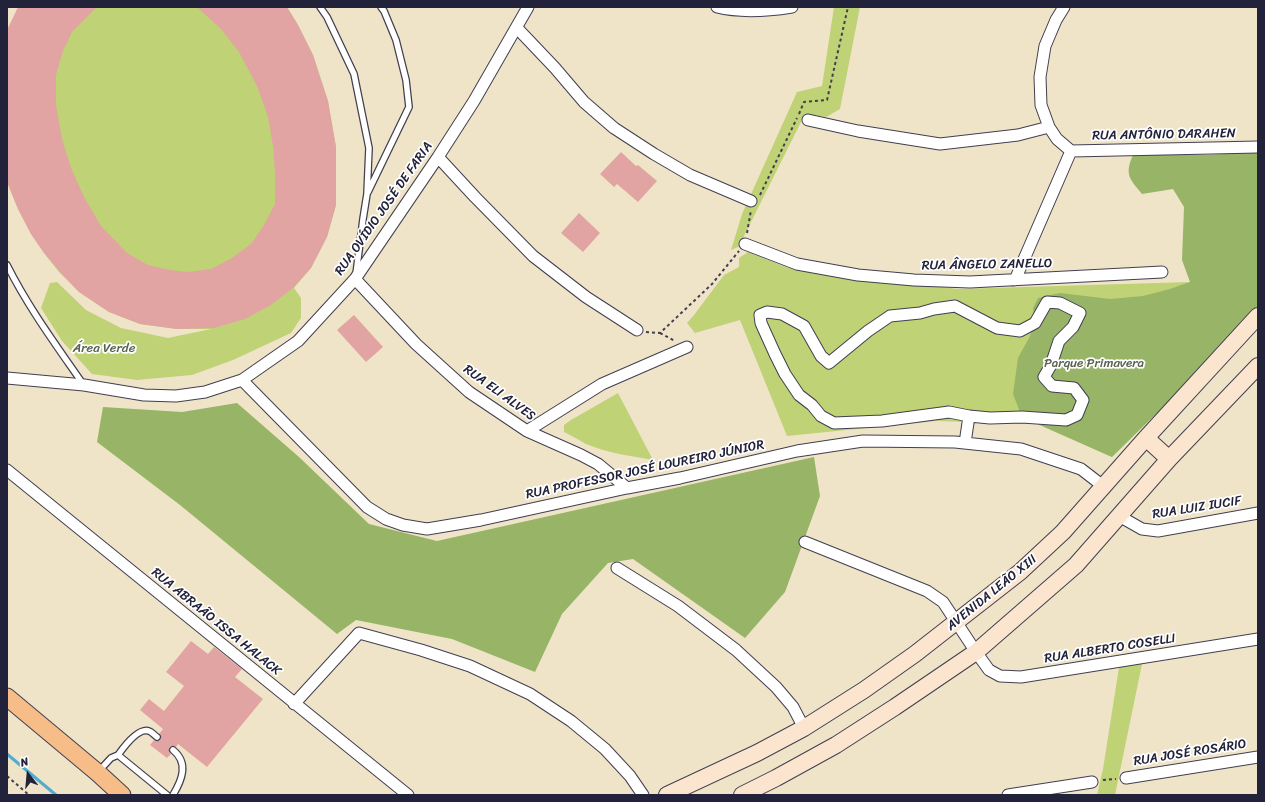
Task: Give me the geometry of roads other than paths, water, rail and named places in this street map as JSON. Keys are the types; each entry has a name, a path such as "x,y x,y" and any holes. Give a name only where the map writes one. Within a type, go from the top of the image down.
{"main road":[{"name":"AVENIDA LEÃO XIII","path":"667,795 757,753 804,728 864,690 915,654 1020,572 1063,532 1146,438 1258,316"},
{"path":"742,795 836,745 976,652 1076,565 1169,459 1255,374"},
{"path":"1146,438 1169,459"},
{"path":"7,697 122,795"}],"street":[{"name":"RUA OVÍDIO JOSÉ DE FARIA","path":"7,378 84,385 144,395 176,396 205,392 242,380 298,340 355,279 474,101 528,7"},
{"path":"717,7 727,9 770,11 792,7"},
{"path":"1015,280 1071,151 1057,139 1049,127 1041,104 1040,77 1045,46 1056,20 1064,7"},
{"path":"517,28 555,68 584,102 614,128 690,175 751,201"},
{"path":"808,120 858,131 940,144 1018,134 1049,127"},
{"name":"RUA ANTÔNIO DARAHEN","path":"1071,151 1258,147"},
{"path":"438,157 533,256 586,297 637,330"},
{"name":"RUA ÂNGELO ZANELLO","path":"745,244 797,264 858,275 914,280 962,282 1162,272"},
{"name":"RUA ELI ALVES","path":"355,279 416,344 463,387 527,431 598,464 627,488"},
{"path":"1047,302 1060,303 1080,313 1073,327 1059,341 1051,365 1044,376 1052,386 1074,388 1083,400 1077,415 1066,420 969,416 949,412 882,421 834,423 821,416 812,406 799,396 785,374 775,354 761,323 760,315 767,312 782,314 804,326 821,356 829,363 868,331 890,316 920,313 934,309 956,306 997,328 1020,331 1035,323 1047,302"},
{"path":"527,431 602,384 687,347"},
{"name":"RUA PROFESSOR JOSÉ LOUREIRO JÚNIOR","path":"242,380 367,507 386,519 403,525 427,529 481,520 680,478 797,451 863,441 955,442 1021,450 1081,468 1103,486"},
{"path":"966,443 969,416"},
{"name":"RUA ABRAÃO ISSA HALACK","path":"7,470 408,795"},
{"name":"RUA LUIZ IUCIF","path":"1119,516 1142,529 1158,531 1258,513"},
{"name":"RUA ALBERTO COSELLI","path":"805,542 927,591 943,602 989,670 1000,676 1021,678 1258,639"},
{"path":"617,568 678,606 736,650 776,686 793,707 804,728"},
{"path":"294,704 359,633 422,650 470,666 530,694 571,721 605,749 630,776 643,795"},
{"name":"RUA JOSÉ ROSÁRIO","path":"1126,778 1258,757"},
{"path":"1008,795 1092,782"}],"lane":[{"path":"320,7 328,17 354,74 369,148 368,194 355,279"},
{"path":"368,194 409,107 406,80 396,40 381,7"},
{"path":"7,265 15,282 45,330 84,385"},
{"path":"7,276 15,282"},
{"path":"98,773 111,758 118,755 127,743 138,733 144,730 149,731 157,737"},
{"path":"173,750 180,756 182,762 182,776 173,795"},
{"path":"118,755 167,795"}],"waterway":[{"path":"7,754 56,795"}],"park label":[{"name":"Área Verde","path":"104,349"},
{"name":"Parque Primavera","path":"1094,364"}]}
